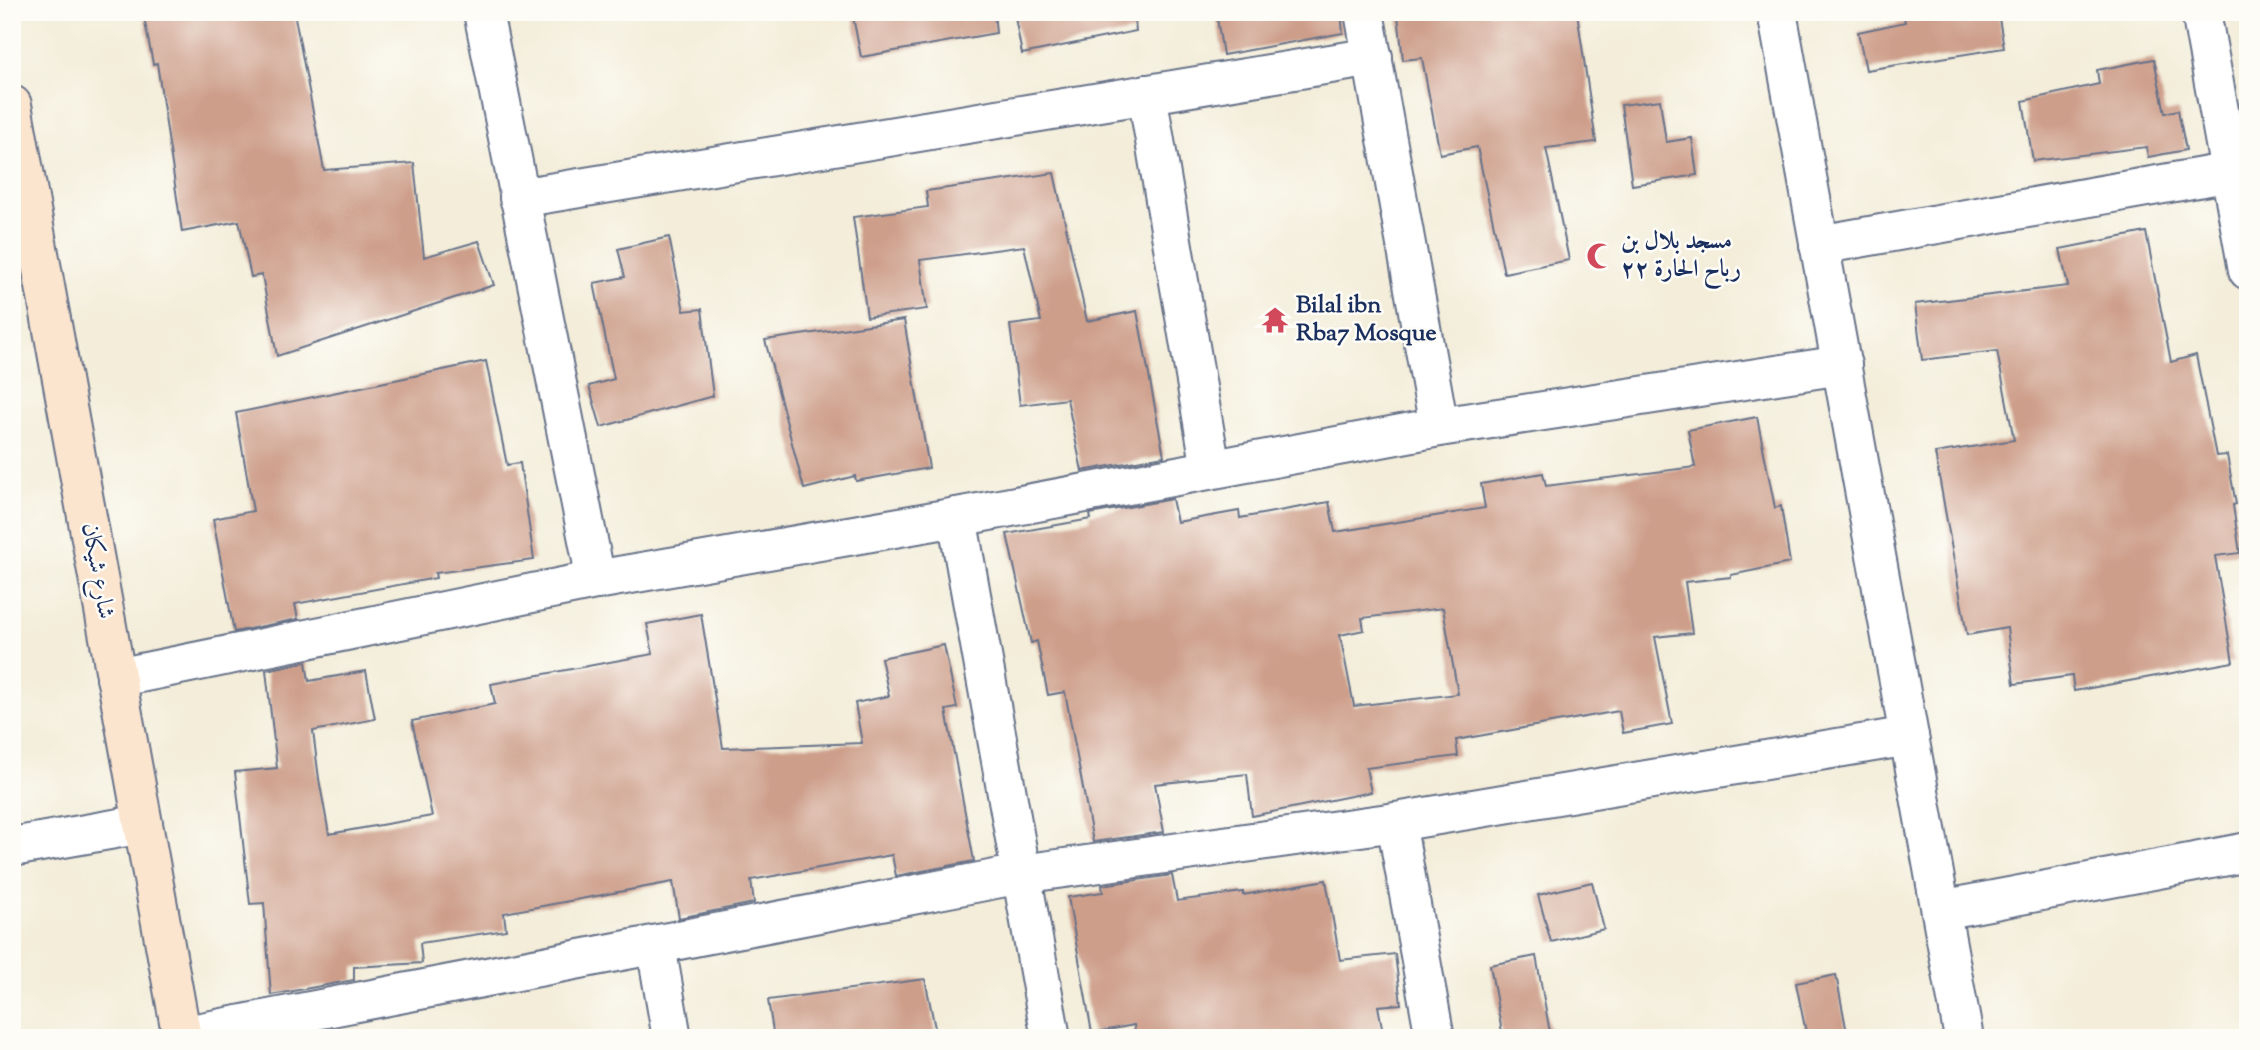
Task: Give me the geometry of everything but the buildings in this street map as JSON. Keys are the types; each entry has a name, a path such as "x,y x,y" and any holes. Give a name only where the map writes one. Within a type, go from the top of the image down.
{"street":[{"path":"483,12 596,580"},
{"path":"1364,12 1439,427"},
{"path":"1777,12 1964,1038"},
{"path":"2201,12 2239,171 2248,270"},
{"path":"519,198 1373,57"},
{"path":"1147,94 1211,469"},
{"name":"شارع شيكان","path":"12,105 21,201 116,678 181,1037"},
{"path":"1819,245 2239,171"},
{"path":"116,678 596,580 957,517 1439,427 1842,365"},
{"path":"957,517 1051,1038"},
{"path":"181,1037 1021,874 1396,822 1909,736"},
{"path":"1396,822 1435,1038"},
{"path":"12,848 143,824"},
{"path":"1941,910 2248,852"},
{"path":"656,946 672,1038"}],"place":[{"name":"مسجد بلال بن رباح الحارة ٢٢","path":"1600,256"},
{"name":"Bilal ibn Rba7 Mosque","path":"1275,320"}]}
